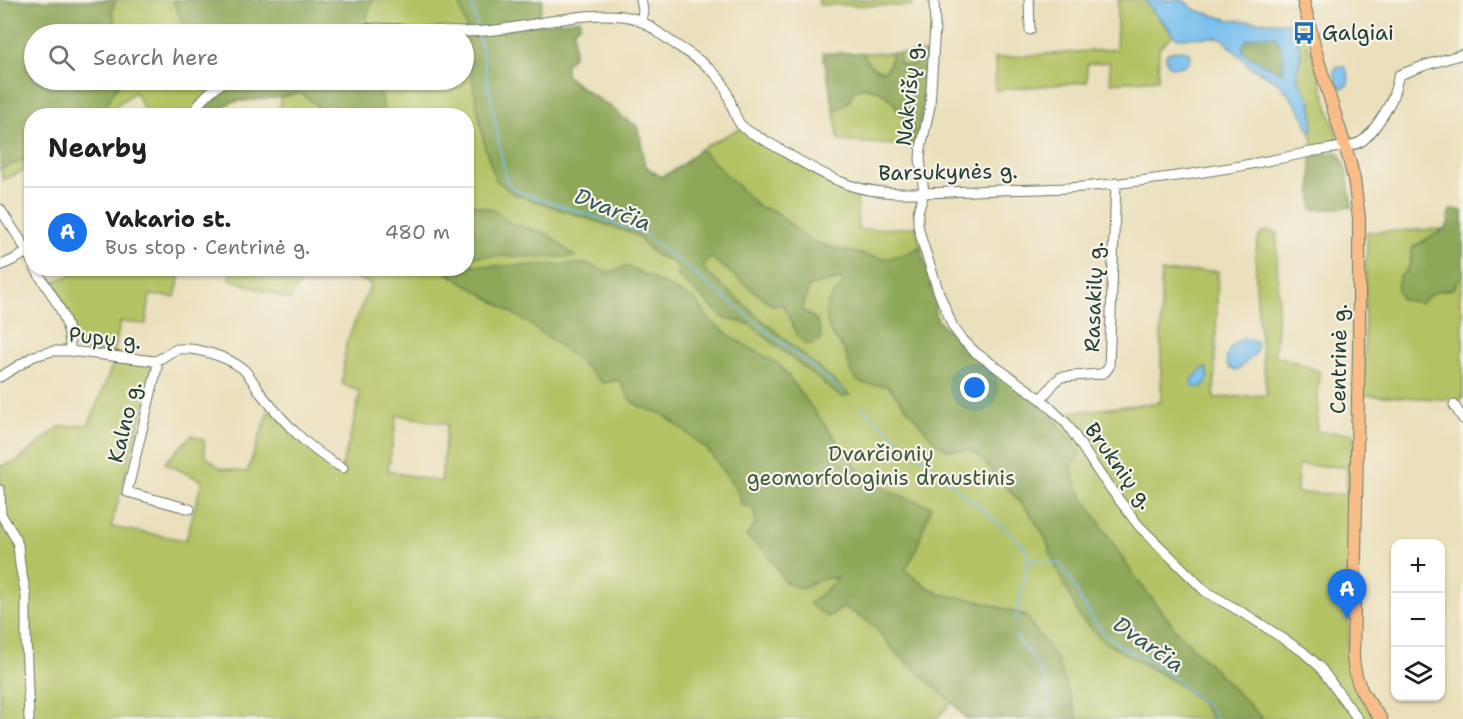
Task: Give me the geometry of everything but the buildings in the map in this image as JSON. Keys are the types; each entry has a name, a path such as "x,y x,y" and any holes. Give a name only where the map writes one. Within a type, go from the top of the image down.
{"main road":[{"name":"Centrinė g.","path":"1303,0 1357,196 1360,240 1353,660 1360,689 1381,719"}],"street":[{"path":"641,0 643,10 641,21"},
{"name":"Nakvišų g.","path":"924,193 920,159 930,106 935,26 934,0"},
{"path":"1029,0 1030,30"},
{"name":"Barsukynės g.","path":"474,32 585,16 622,16 641,21 714,73 728,92 740,124 751,132 853,188 883,192 924,193 1090,186 1180,176 1345,146"},
{"path":"1345,146 1359,143 1372,130 1390,103 1399,75 1463,54"},
{"path":"197,108 212,90"},
{"name":"Rasakilų g.","path":"1041,399 1061,377 1100,374 1106,372 1109,367 1116,183"},
{"name":"Bruknių g.","path":"924,193 918,212 918,225 939,293 953,327 963,340 975,352 1041,399 1067,424 1101,476 1140,526 1205,591 1302,651 1319,666 1358,719"},
{"path":"0,209 24,242"},
{"path":"0,266 24,252"},
{"path":"41,276 64,316 69,333 70,351"},
{"name":"Pupų g.","path":"0,377 34,356 53,351 147,361 157,361 176,350 203,351 232,362 246,372 261,394 296,433 326,459 343,468"},
{"name":"Kalno g.","path":"157,361 127,492 190,509"},
{"path":"1454,405 1463,419"},
{"path":"0,490 4,521 18,545 26,595 29,719"}],"green space":[{"path":"0,0 116,0 112,11 116,24 24,24 24,90 115,90 105,108 24,108 24,160 0,169"},
{"name":"Dvarčionių geomorfologinis draustinis","path":"116,0 543,0 538,21 565,75 637,126 646,166 662,177 678,168 700,149 738,129 843,187 857,192 858,230 916,227 935,303 935,314 939,322 1040,404 1050,415 1161,402 1161,272 1218,271 1214,398 1267,395 1256,286 1257,246 1262,233 1277,232 1278,305 1275,355 1319,371 1317,432 1354,433 1348,658 1376,719 967,719 952,702 936,719 0,719 0,466 17,461 59,427 89,424 112,366 114,353 151,365 154,369 111,527 186,540 202,481 165,463 192,435 204,440 205,455 220,468 247,472 269,410 341,470 360,392 342,384 346,343 371,284 352,276 474,276 474,108 279,108 280,97 232,102 223,108 143,108 135,92 112,108 105,108 115,90 474,90 474,24 116,24 112,11","holes":["397,415 447,424 441,482 388,471","1298,465 1347,467 1346,494 1297,493"]},
{"path":"173,0 372,0 367,16 367,24 183,24"},
{"path":"458,0 543,0 538,21 474,29 474,24 465,24"},
{"path":"818,0 911,0 912,6 819,5"},
{"path":"1118,0 1145,0 1173,35 1159,48 1158,79 1111,83 1109,62 1087,64 1087,82 995,90 995,58 1116,49"},
{"path":"580,19 580,25 574,29 574,55 566,64 566,75 578,86 637,126 644,163 655,173 662,177 678,168 700,149 759,207 775,211 805,237 817,243 885,259 909,253 921,246 935,303 935,314 939,322 1033,398 1066,433 1080,452 1071,465 1078,489 1132,573 1176,630 1263,719 1213,719 1200,702 1179,684 1104,642 1080,617 1058,572 1044,535 1029,512 978,455 968,450 948,450 935,442 889,387 864,384 855,378 844,349 830,331 826,314 827,304 843,284 842,279 809,286 802,310 817,322 821,340 807,345 799,338 783,305 772,305 712,258 708,259 703,267 706,272 850,395 841,397 749,324 724,318 677,275 679,267 670,260 655,255 635,234 514,194 496,180 485,148 474,89 474,34"},
{"path":"1302,21 1307,45 1312,52 1338,141 1314,148 1310,130 1312,130 1310,100 1298,79 1297,72 1301,54 1291,23"},
{"path":"1275,36 1278,40 1284,58 1282,73 1249,57 1242,50 1248,39"},
{"path":"823,53 863,53 871,66 885,71 890,65 891,53 901,53 898,63 907,65 917,63 927,56 925,96 917,147 909,146 912,129 908,120 880,91 862,87 854,91 848,102 834,112"},
{"path":"863,53 891,53 890,65 885,71 873,68"},
{"path":"901,53 927,53 927,56 917,63 907,65 898,63"},
{"path":"862,87 880,91 908,120 912,129 909,146 839,141 834,112 848,102 854,91"},
{"path":"215,90 380,90 384,108 318,108 317,105 300,93 232,102 223,108 202,108"},
{"path":"1338,152 1346,170 1352,207 1312,210 1311,156"},
{"path":"24,160 24,171 3,180 0,169"},
{"path":"474,205 497,211 510,223 548,234 575,257 474,256"},
{"path":"1451,210 1463,212 1463,275 1453,289 1435,292 1421,303 1401,299 1398,284 1409,268 1413,247 1445,229"},
{"path":"1445,229 1413,247 1409,266 1400,277 1429,294 1453,289 1463,275 1459,298 1463,312 1463,398 1459,400 1363,395 1367,232"},
{"path":"588,264 609,273 625,266 695,300 710,320 736,340 779,364 858,469 893,493 931,506 915,553 905,570 939,594 975,600 1025,615 1058,662 1078,719 967,719 952,702 897,654 872,624 844,607 828,617 809,604 838,577 817,580 802,589 785,582 765,550 746,537 756,523 753,508 741,505 735,487 708,450 663,414 631,401 619,380 603,383 547,336 452,276 474,276 474,265"},
{"path":"68,276 180,276 175,297 150,295 146,324 120,322 114,353 83,350 78,346 69,319 48,284"},
{"path":"230,276 303,276 290,300 229,279"}],"water":[{"path":"1145,0 1183,0 1195,10 1230,20 1291,23 1301,54 1297,72 1298,79 1310,100 1313,128 1308,129 1302,113 1275,80 1250,67 1223,39 1217,37 1178,38","holes":["1275,36 1283,54 1282,73 1249,57 1242,50 1248,39"]},
{"path":"1182,50 1190,54 1189,62 1179,67 1169,66 1166,54"},
{"path":"1338,66 1345,67 1349,77 1348,84 1343,88 1339,86 1334,74"},
{"path":"1243,338 1254,340 1257,344 1256,353 1238,370 1234,370 1228,366 1227,355 1232,347"},
{"path":"1206,368 1208,376 1206,383 1200,387 1192,386 1191,382 1194,378"}],"waterway":[{"name":"Dvarčia","path":"471,0 477,27"},
{"name":"Dvarčia","path":"479,37 506,179 510,186 520,192 643,233 844,392"},
{"name":"Dvarčia","path":"861,407 1017,539 1026,549 1028,559 1059,564 1070,577 1081,601 1102,632 1123,648 1162,668 1208,707 1215,719"},
{"path":"1015,623 1028,560"},
{"path":"1016,634 1032,657 1045,683 1052,719"}],"place":[{"name":"Galgiai","path":"1304,33"},
{"name":"Vakario st.","path":"1347,619"}]}
